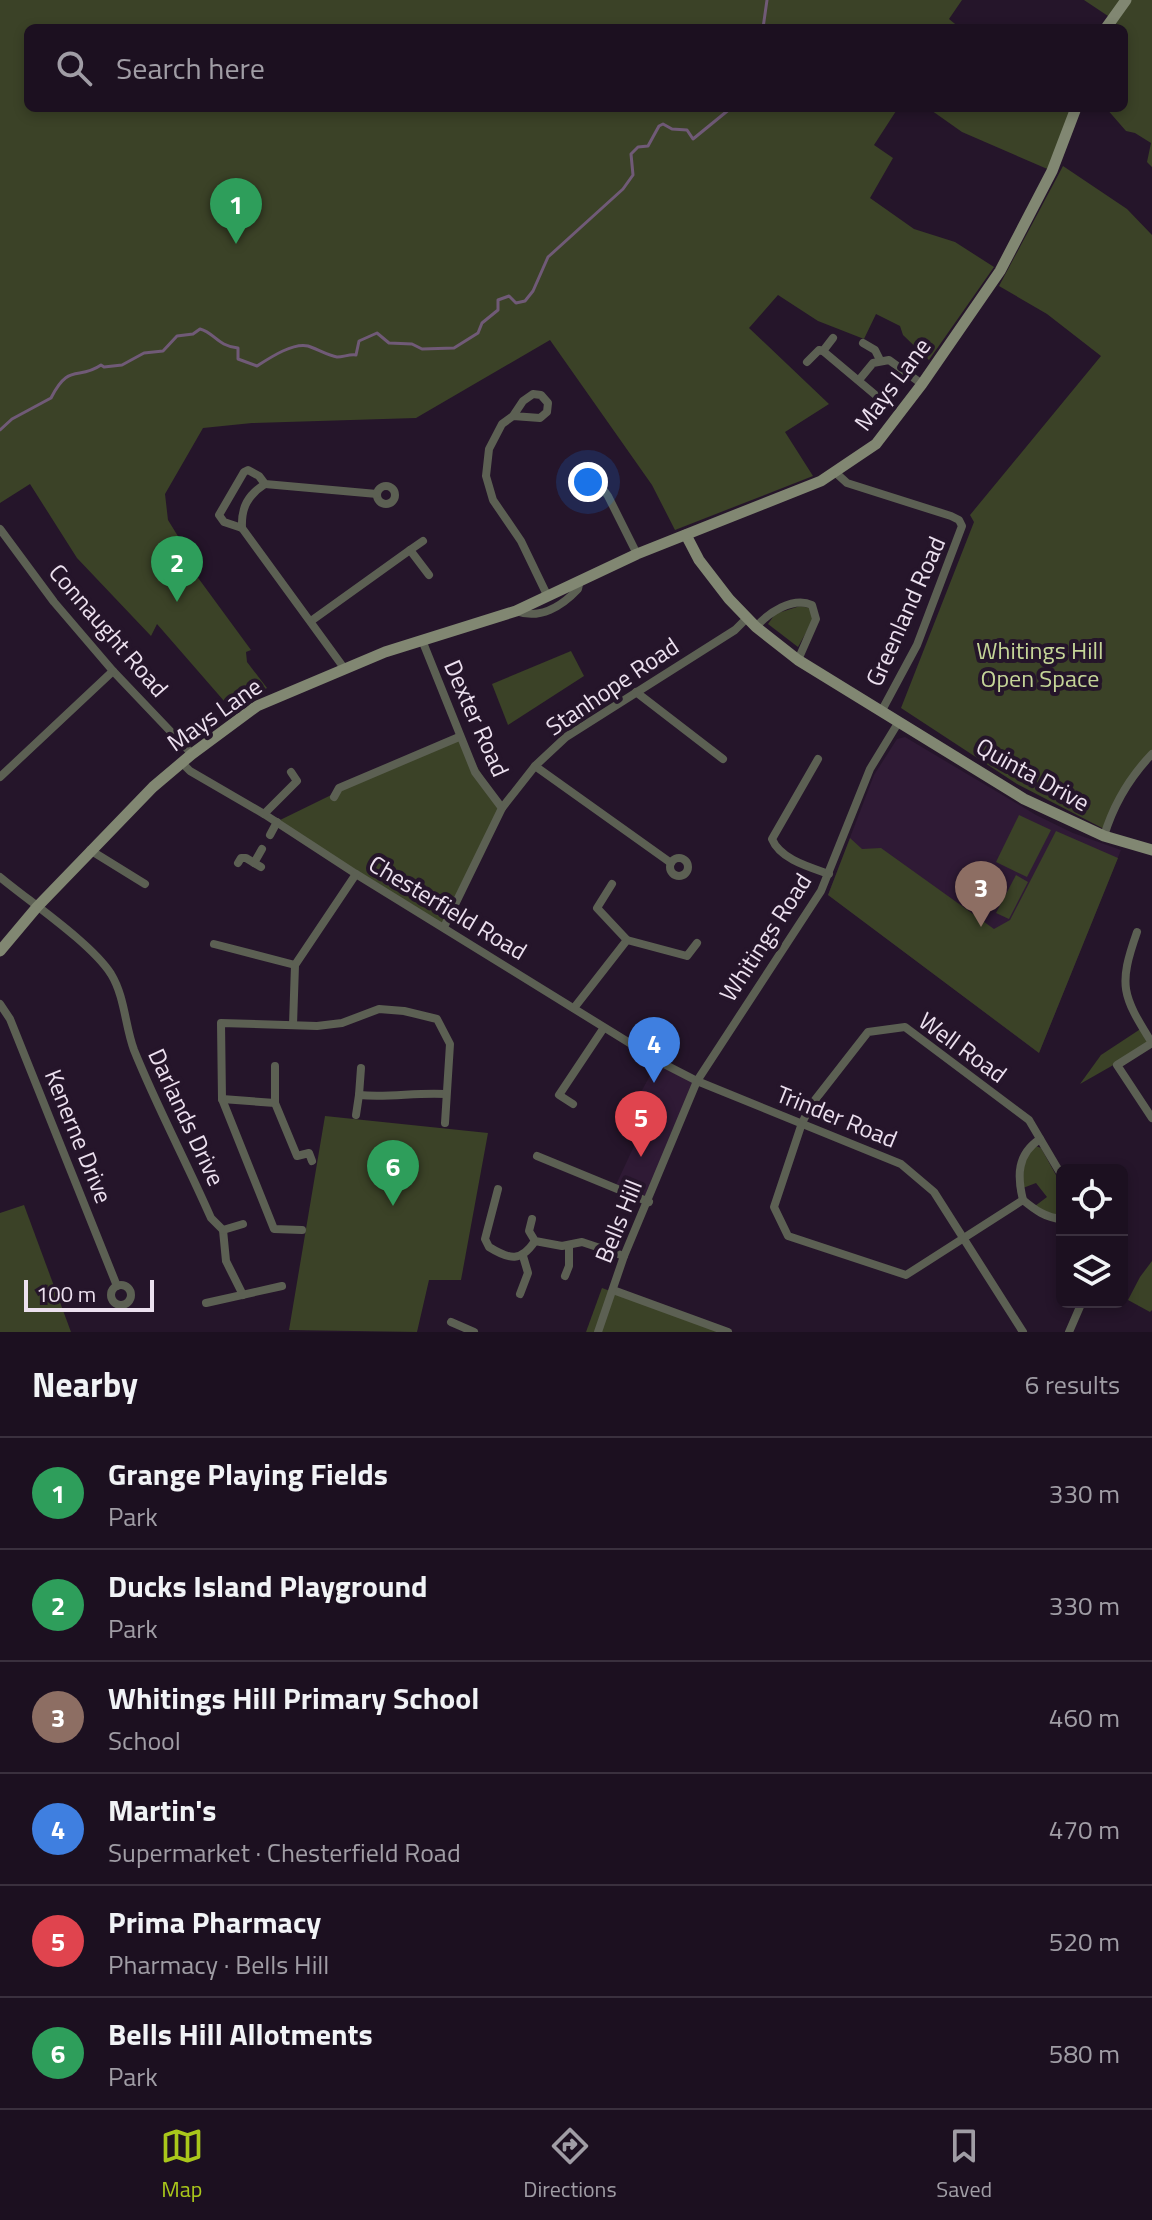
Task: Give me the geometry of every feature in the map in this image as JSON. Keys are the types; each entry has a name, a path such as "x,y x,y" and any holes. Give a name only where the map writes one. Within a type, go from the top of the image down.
{"street":[{"path":"1109,24 1126,0"},
{"name":"Mays Lane","path":"0,951 90,850 181,762 257,706 344,668 516,611 637,554 836,473 882,439 992,282 1020,235 1052,171 1074,112"},
{"path":"823,351 833,338"},
{"path":"863,343 875,350 880,360"},
{"path":"807,362 819,350 823,351 879,398"},
{"path":"859,380 873,363 880,360 898,364 922,384"},
{"path":"513,416 502,424 494,436 487,462 487,482 493,500 521,541 548,597"},
{"path":"265,484 259,476 248,470 244,472 219,515 224,522 242,528 344,668"},
{"name":"Greenland Road","path":"836,473 847,483 951,516 959,520 962,526 917,645 881,712"},
{"path":"242,528 247,499 265,484 377,494"},
{"path":"600,485 637,554"},
{"name":"Connaught Road","path":"0,529 54,602 113,671 192,754"},
{"name":"Quinta Drive","path":"686,535 699,560 751,622 798,660 1024,799 1104,836 1152,850"},
{"path":"311,621 423,541"},
{"path":"410,550 429,575"},
{"name":"Mays Lane","path":"516,611 527,615 556,607 578,589 580,579"},
{"name":"Stanhope Road","path":"444,927 502,808 535,766 566,737 735,630 797,602 812,605 816,619 798,660"},
{"name":"Dexter Road","path":"422,640 475,772 502,808"},
{"path":"0,777 113,671"},
{"path":"636,692 723,759"},
{"name":"Whitings Road","path":"697,1081 813,904 829,874 870,769 898,723"},
{"path":"334,797 339,788 459,737"},
{"path":"1104,836 1117,799 1137,769 1152,754"},
{"path":"818,759 772,839 776,847 803,865 829,874"},
{"name":"Chesterfield Road","path":"181,762 190,771 277,822 603,1029 697,1081"},
{"path":"535,766 671,863"},
{"path":"264,814 297,781 291,772"},
{"path":"270,835 277,822"},
{"path":"238,863 241,858 246,858 258,865 262,849"},
{"path":"90,850 145,884"},
{"path":"293,1025 295,965 356,874"},
{"name":"Darlands Drive","path":"0,877 87,947 111,973 131,1043 154,1101 211,1218 223,1230 226,1261 243,1295"},
{"path":"612,884 597,908 627,940 687,956 697,943"},
{"path":"1137,932 1125,966 1124,980 1131,1009 1152,1043 1117,1065 1152,1118"},
{"path":"574,1008 627,940"},
{"path":"214,944 295,965"},
{"name":"Kenerne Drive","path":"0,1004 10,1019 117,1286"},
{"path":"302,1230 274,1229 222,1099 221,1023 317,1026 342,1023 379,1009 437,1019 450,1044 445,1123"},
{"name":"Well Road","path":"963,1239 906,1275 788,1236 774,1207 802,1123 818,1095 864,1035 905,1027 1029,1120 1056,1166"},
{"path":"573,1104 559,1095 603,1029"},
{"path":"275,1066 275,1103 297,1156 309,1153 312,1161"},
{"path":"356,1115 361,1068"},
{"name":"Trinder Road","path":"697,1081 901,1164 934,1192 1023,1332"},
{"name":"Bells Hill","path":"598,1332 624,1256 697,1081"},
{"path":"359,1095 390,1098 413,1092 446,1094"},
{"path":"222,1099 275,1103"},
{"path":"1040,1139 1031,1145 1022,1158 1018,1172 1023,1200 1039,1212 1056,1219"},
{"path":"537,1156 649,1202"},
{"path":"498,1189 485,1239 487,1243 492,1250 510,1257 523,1256 535,1241"},
{"path":"963,1239 1023,1200"},
{"path":"532,1219 529,1231 535,1241 562,1246 582,1242 624,1256"},
{"path":"223,1230 243,1224"},
{"path":"565,1276 569,1266 569,1245"},
{"path":"520,1294 528,1273 523,1256"},
{"path":"206,1303 282,1286"},
{"path":"613,1290 728,1332"},
{"path":"1069,1332 1079,1308"},
{"path":"451,1322 474,1332"}],"shaded area":[{"path":"905,737 1036,815 1073,833 1121,850 1039,1053 828,895 874,775 897,739"},
{"path":"658,1061 696,1081 649,1202 614,1189 648,1116 641,1092"}],"green space":[{"path":"0,0 962,0 949,19 955,24 24,24 24,112 895,112 874,145 893,158 870,198 914,229 955,242 994,267 929,360 903,335 900,326 876,314 864,339 818,321 778,295 749,328 829,404 785,432 813,476 675,530 652,485 550,340 416,418 252,423 203,428 165,494 168,520 184,546 185,560 251,650 246,652 247,662 267,688 231,709 157,624 151,636 77,558 30,484 0,503"},
{"path":"1084,0 1152,0 1152,167 1147,162 1151,143 1126,131 1109,112 1128,112 1128,24 1108,24 1111,18"},
{"path":"934,112 1074,112 1052,171 962,132"},
{"name":"Whitings Hill Open Space","path":"1063,166 1127,209 1152,235 1152,754 1137,769 1106,830 1017,784 901,708 974,522 970,515 1101,356 1047,314 999,286"},
{"path":"800,606 810,608 813,620 798,647 768,624 775,614"},
{"path":"571,651 584,676 508,725 492,684"},
{"path":"459,737 502,808 444,927 276,822 413,755"},
{"path":"1019,815 1051,830 1027,877 996,862"},
{"path":"1056,831 1118,858 1039,1053 828,895 850,838 862,849 881,848 994,929 1010,920"},
{"path":"1016,875 1028,882 1009,919 996,913"},
{"path":"1142,1028 1152,1043 1080,1084 1101,1055"},
{"path":"325,1116 488,1133 461,1280 429,1280 417,1332 289,1330"},
{"path":"1036,1146 1041,1148 1056,1175 1056,1216 1035,1206 1047,1197 1036,1183 1023,1188 1023,1170"},
{"path":"24,1205 71,1332 0,1332 0,1213"},
{"path":"1152,1261 1150,1312 1128,1300"},
{"path":"602,1288 720,1332 586,1332"}],"waterway":[{"path":"764,24 767,0"},
{"path":"0,430 12,419 51,398 69,376 101,365 122,365 144,353 163,351 177,336 193,334 200,329 225,345 238,348 238,359 257,366 281,352 302,345 337,357 356,355 359,341 377,333 389,343 412,344 422,349 454,348 478,333 482,323 498,310 498,300 509,296 516,303 525,301 533,291 548,257 623,189 633,175 631,154 638,147 648,146 659,126 663,124 672,129 687,130 693,139 726,112"}],"place":[{"name":"Grange Playing Fields","path":"236,244"},
{"name":"Ducks Island Playground","path":"177,602"},
{"name":"Whitings Hill Primary School","path":"981,927"},
{"name":"Martin's","path":"654,1083"},
{"name":"Prima Pharmacy","path":"641,1157"},
{"name":"Bells Hill Allotments","path":"393,1206"}]}
